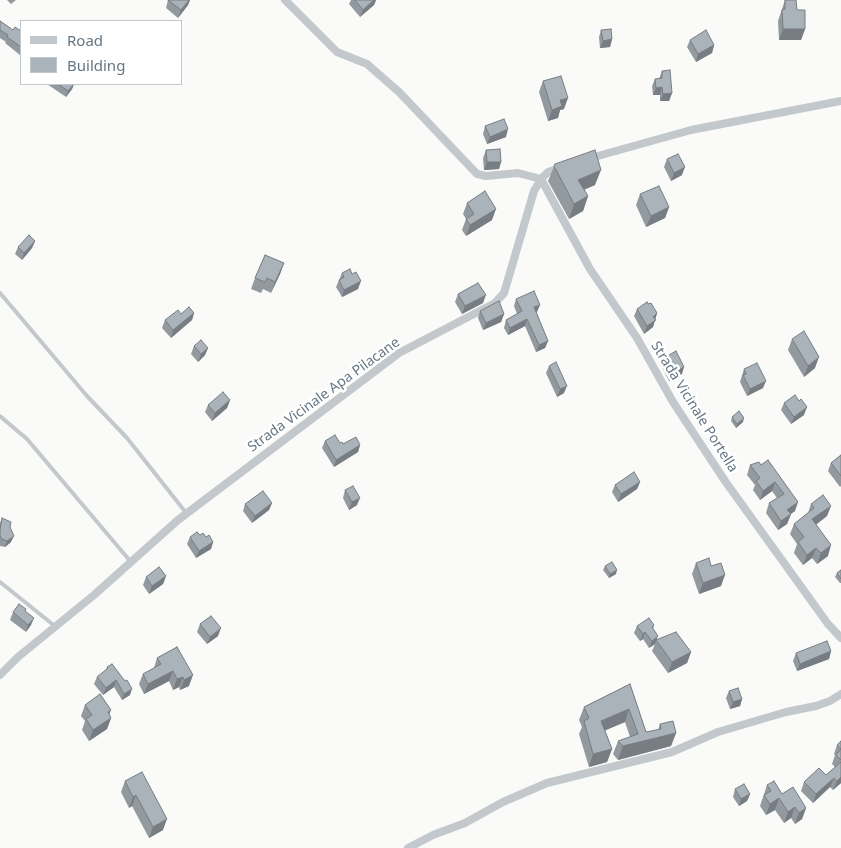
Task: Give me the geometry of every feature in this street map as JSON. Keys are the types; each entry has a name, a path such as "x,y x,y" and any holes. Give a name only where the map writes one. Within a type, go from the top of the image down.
{"street":[{"path":"285,0 337,52 367,64 399,92 478,174 486,176 518,173 541,179 548,172 567,165"},
{"path":"576,162 691,130 841,101"},
{"name":"Strada Vicinale Apa Pilacane","path":"0,675 18,657 56,627 187,514 399,353 495,303 504,292 534,191 541,179"},
{"name":"Strada Vicinale Portella","path":"541,179 590,269 636,338 673,402 725,481 828,624 841,638"},
{"path":"408,848 547,783 672,752 718,732 786,712 816,706 841,694"}],"lane":[{"path":"0,293 86,396 127,438 187,514"},
{"path":"0,416 27,439 131,562"},
{"path":"0,582 56,627"}],"building":[{"path":"168,0 189,0 181,10"},
{"path":"355,0 374,0 363,10"},
{"path":"785,0 796,0 797,10 805,10 805,29 783,29 782,10 785,9"},
{"path":"0,21 13,30 15,27 20,30 20,46 7,37 8,35 0,30"},
{"path":"611,29 612,39 603,41 601,30"},
{"path":"706,30 714,45 698,54 690,40"},
{"path":"670,70 672,93 663,94 662,87 656,88 655,79 662,78 662,71"},
{"path":"561,76 568,98 560,100 562,106 552,110 543,81"},
{"path":"59,85 73,85 68,91"},
{"path":"504,119 508,129 490,137 485,126"},
{"path":"500,149 501,162 487,162 486,150"},
{"path":"595,150 601,170 578,180 588,196 574,204 554,166"},
{"path":"678,154 685,167 674,173 667,159"},
{"path":"659,186 669,207 651,216 640,194"},
{"path":"485,191 496,209 470,225 466,219 474,214 467,203"},
{"path":"29,235 35,241 24,253 18,247"},
{"path":"265,255 284,263 275,282 267,278 265,282 255,278"},
{"path":"350,269 352,274 356,272 361,281 344,290 339,280 344,277 342,273"},
{"path":"478,283 486,295 465,306 458,294"},
{"path":"534,291 540,305 534,307 548,341 539,345 527,319 510,328 506,320 522,311 516,299"},
{"path":"499,301 504,314 486,323 480,311"},
{"path":"647,302 648,304 651,303 657,313 653,317 656,320 647,326 637,309"},
{"path":"189,307 194,313 173,330 165,320 178,310 181,314"},
{"path":"804,331 819,357 808,366 792,339"},
{"path":"201,340 208,348 201,354 194,346"},
{"path":"676,351 684,367 672,373 664,358"},
{"path":"556,362 567,386 560,389 549,366"},
{"path":"757,363 766,381 750,389 743,375 746,374 744,369"},
{"path":"223,392 230,400 215,413 208,405"},
{"path":"795,395 807,407 794,417 784,403"},
{"path":"739,411 744,418 737,424 732,417"},
{"path":"335,435 340,443 342,442 343,444 356,437 360,445 336,460 325,441"},
{"path":"841,455 841,476 831,463"},
{"path":"768,460 798,502 787,510 791,514 781,521 769,503 784,494 775,482 763,491 756,481 760,478 750,465 759,462 761,465"},
{"path":"634,472 640,482 621,494 615,485"},
{"path":"353,486 360,498 352,502 345,490"},
{"path":"263,491 272,503 255,516 245,504"},
{"path":"823,495 831,506 812,519 831,545 821,553 816,548 807,555 798,542 804,537 794,524 814,508 811,504"},
{"path":"2,518 11,522 10,527 14,536 7,541 0,536"},
{"path":"197,532 200,535 203,533 206,537 209,535 213,542 199,551 190,537"},
{"path":"709,558 711,566 721,563 725,575 703,583 696,563"},
{"path":"612,562 617,570 610,574 605,566"},
{"path":"159,567 166,576 152,586 146,577"},
{"path":"841,570 841,579 837,573"},
{"path":"19,604 34,618 28,625 13,612"},
{"path":"211,616 221,628 210,637 200,624"},
{"path":"649,618 658,636 652,641 637,626"},
{"path":"676,632 691,652 672,662 656,640"},
{"path":"827,641 831,651 800,664 796,653"},
{"path":"177,647 193,675 184,680 183,677 177,679 173,671 148,684 143,674 161,664 157,658"},
{"path":"112,664 125,681 127,680 132,689 124,694 116,680 106,688 97,677"},
{"path":"630,684 646,732 661,729 660,724 673,721 676,733 623,746 618,741 638,734 629,709 601,721 612,749 593,754 584,721 589,718 584,707"},
{"path":"738,688 742,699 733,702 729,691"},
{"path":"100,694 111,710 108,712 111,718 93,730 86,719 92,715 85,705"},
{"path":"841,741 841,749 837,745"},
{"path":"841,749 841,760 836,755"},
{"path":"841,762 841,777 837,781 834,778 816,794 804,782 819,768 826,775"},
{"path":"142,772 167,819 153,827 136,795 133,797 125,781"},
{"path":"774,781 782,794 793,787 806,808 799,813 795,807 788,812 779,798 770,804 764,795 771,791 767,785"},
{"path":"744,784 750,794 741,799 735,789"}]}
